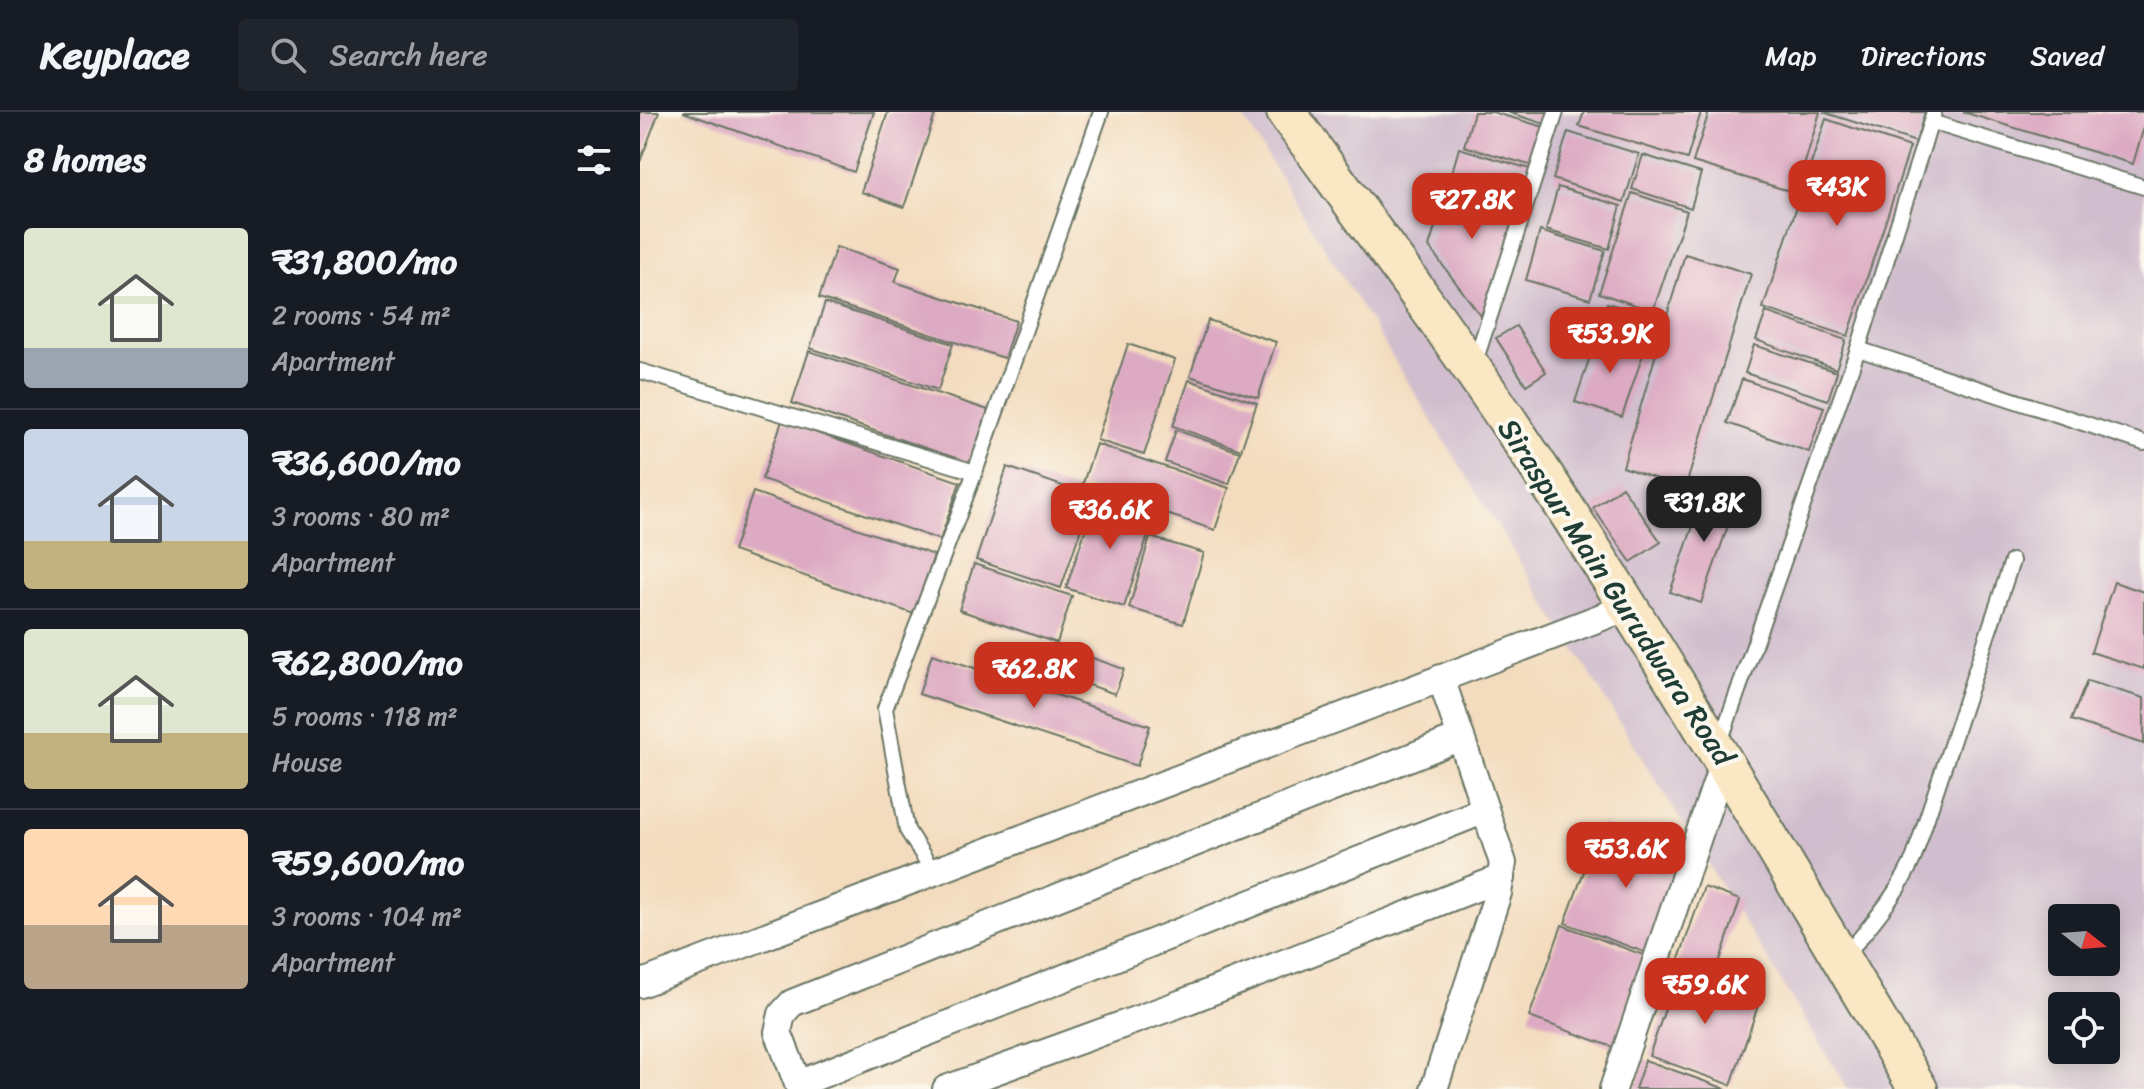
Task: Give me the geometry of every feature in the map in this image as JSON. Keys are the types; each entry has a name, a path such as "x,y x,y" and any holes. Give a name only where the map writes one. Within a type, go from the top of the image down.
{"street":[{"name":"Siraspur Main Gurudwara Road","path":"1286,112 1473,370 1628,607 1721,754 1918,1089"},
{"path":"640,984 1628,607"},
{"path":"1434,1089 1498,893 1503,863 1441,678"},
{"path":"1461,737 792,1003 782,1014 778,1032 799,1087 1485,810"},
{"path":"1613,1089 1721,754"},
{"path":"946,1089 1182,1003 1501,878"}],"lane":[{"path":"934,873 907,830 885,709 975,472 1101,112"},
{"path":"1473,370 1556,112"},
{"path":"1721,754 1933,117 2144,187"},
{"path":"1858,349 2144,443"},
{"path":"640,371 975,472"},
{"path":"1842,960 1906,877 2012,561"}],"shaded area":[{"path":"1240,112 2144,112 2144,1089 1848,1089"}],"building":[{"path":"640,112 659,112 640,162"},
{"path":"683,112 874,112 854,172"},
{"path":"888,112 936,112 904,207 861,192"},
{"path":"1474,112 1492,112 1544,127 1533,166 1464,146"},
{"path":"1507,112 1548,112 1545,124"},
{"path":"1584,112 1701,112 1687,159 1579,126"},
{"path":"1709,112 1820,112 1796,193 1693,162"},
{"path":"1823,112 1925,112 1916,142"},
{"path":"1963,112 2144,112 2144,127 2133,164"},
{"path":"1826,119 1910,147 1848,336 1763,308"},
{"path":"1568,132 1639,154 1624,202 1553,179"},
{"path":"1459,148 1530,169 1519,206 1448,186"},
{"path":"1643,155 1701,173 1691,208 1632,189"},
{"path":"1447,187 1519,208 1481,316 1429,247"},
{"path":"1558,187 1621,206 1609,249 1546,230"},
{"path":"1632,193 1687,211 1653,311 1599,293"},
{"path":"1540,231 1605,251 1590,299 1526,280"},
{"path":"836,247 900,268 895,282 1016,321 1004,358 819,298"},
{"path":"1685,254 1751,274 1685,489 1623,467"},
{"path":"825,303 953,344 938,390 810,348"},
{"path":"1607,303 1655,317 1648,343 1600,329"},
{"path":"1766,312 1846,340 1836,369 1756,340"},
{"path":"1208,320 1276,342 1258,398 1190,376"},
{"path":"1516,326 1546,372 1526,385 1496,338"},
{"path":"1598,332 1645,348 1622,417 1575,402"},
{"path":"1128,344 1175,360 1144,455 1097,440"},
{"path":"1754,345 1837,372 1828,400 1745,373"},
{"path":"809,351 988,410 970,463 792,403"},
{"path":"1742,379 1824,407 1809,452 1727,423"},
{"path":"1189,380 1257,403 1241,450 1173,426"},
{"path":"782,421 960,482 940,540 762,479"},
{"path":"1176,430 1240,452 1229,484 1165,462"},
{"path":"1096,444 1229,488 1215,530 1082,486"},
{"path":"1007,467 1092,496 1061,588 976,560"},
{"path":"1707,486 1738,497 1701,603 1670,592"},
{"path":"1622,487 1661,542 1631,562 1593,508"},
{"path":"753,492 934,555 914,614 733,551"},
{"path":"1097,495 1155,514 1124,607 1066,588"},
{"path":"1150,537 1204,553 1183,624 1129,608"},
{"path":"974,564 1072,596 1057,643 959,610"},
{"path":"2114,582 2144,592 2144,669 2091,652"},
{"path":"1061,647 1124,669 1115,694 1052,672"},
{"path":"932,654 1150,726 1137,766 919,694"},
{"path":"2087,681 2144,698 2144,744 2071,720"},
{"path":"1601,825 1687,857 1652,955 1565,923"},
{"path":"1704,887 1740,900 1715,975 1678,962"},
{"path":"1562,925 1646,956 1613,1047 1529,1017"},
{"path":"1679,968 1761,997 1731,1085 1649,1056"},
{"path":"1645,1060 1726,1089 1635,1089"}]}
